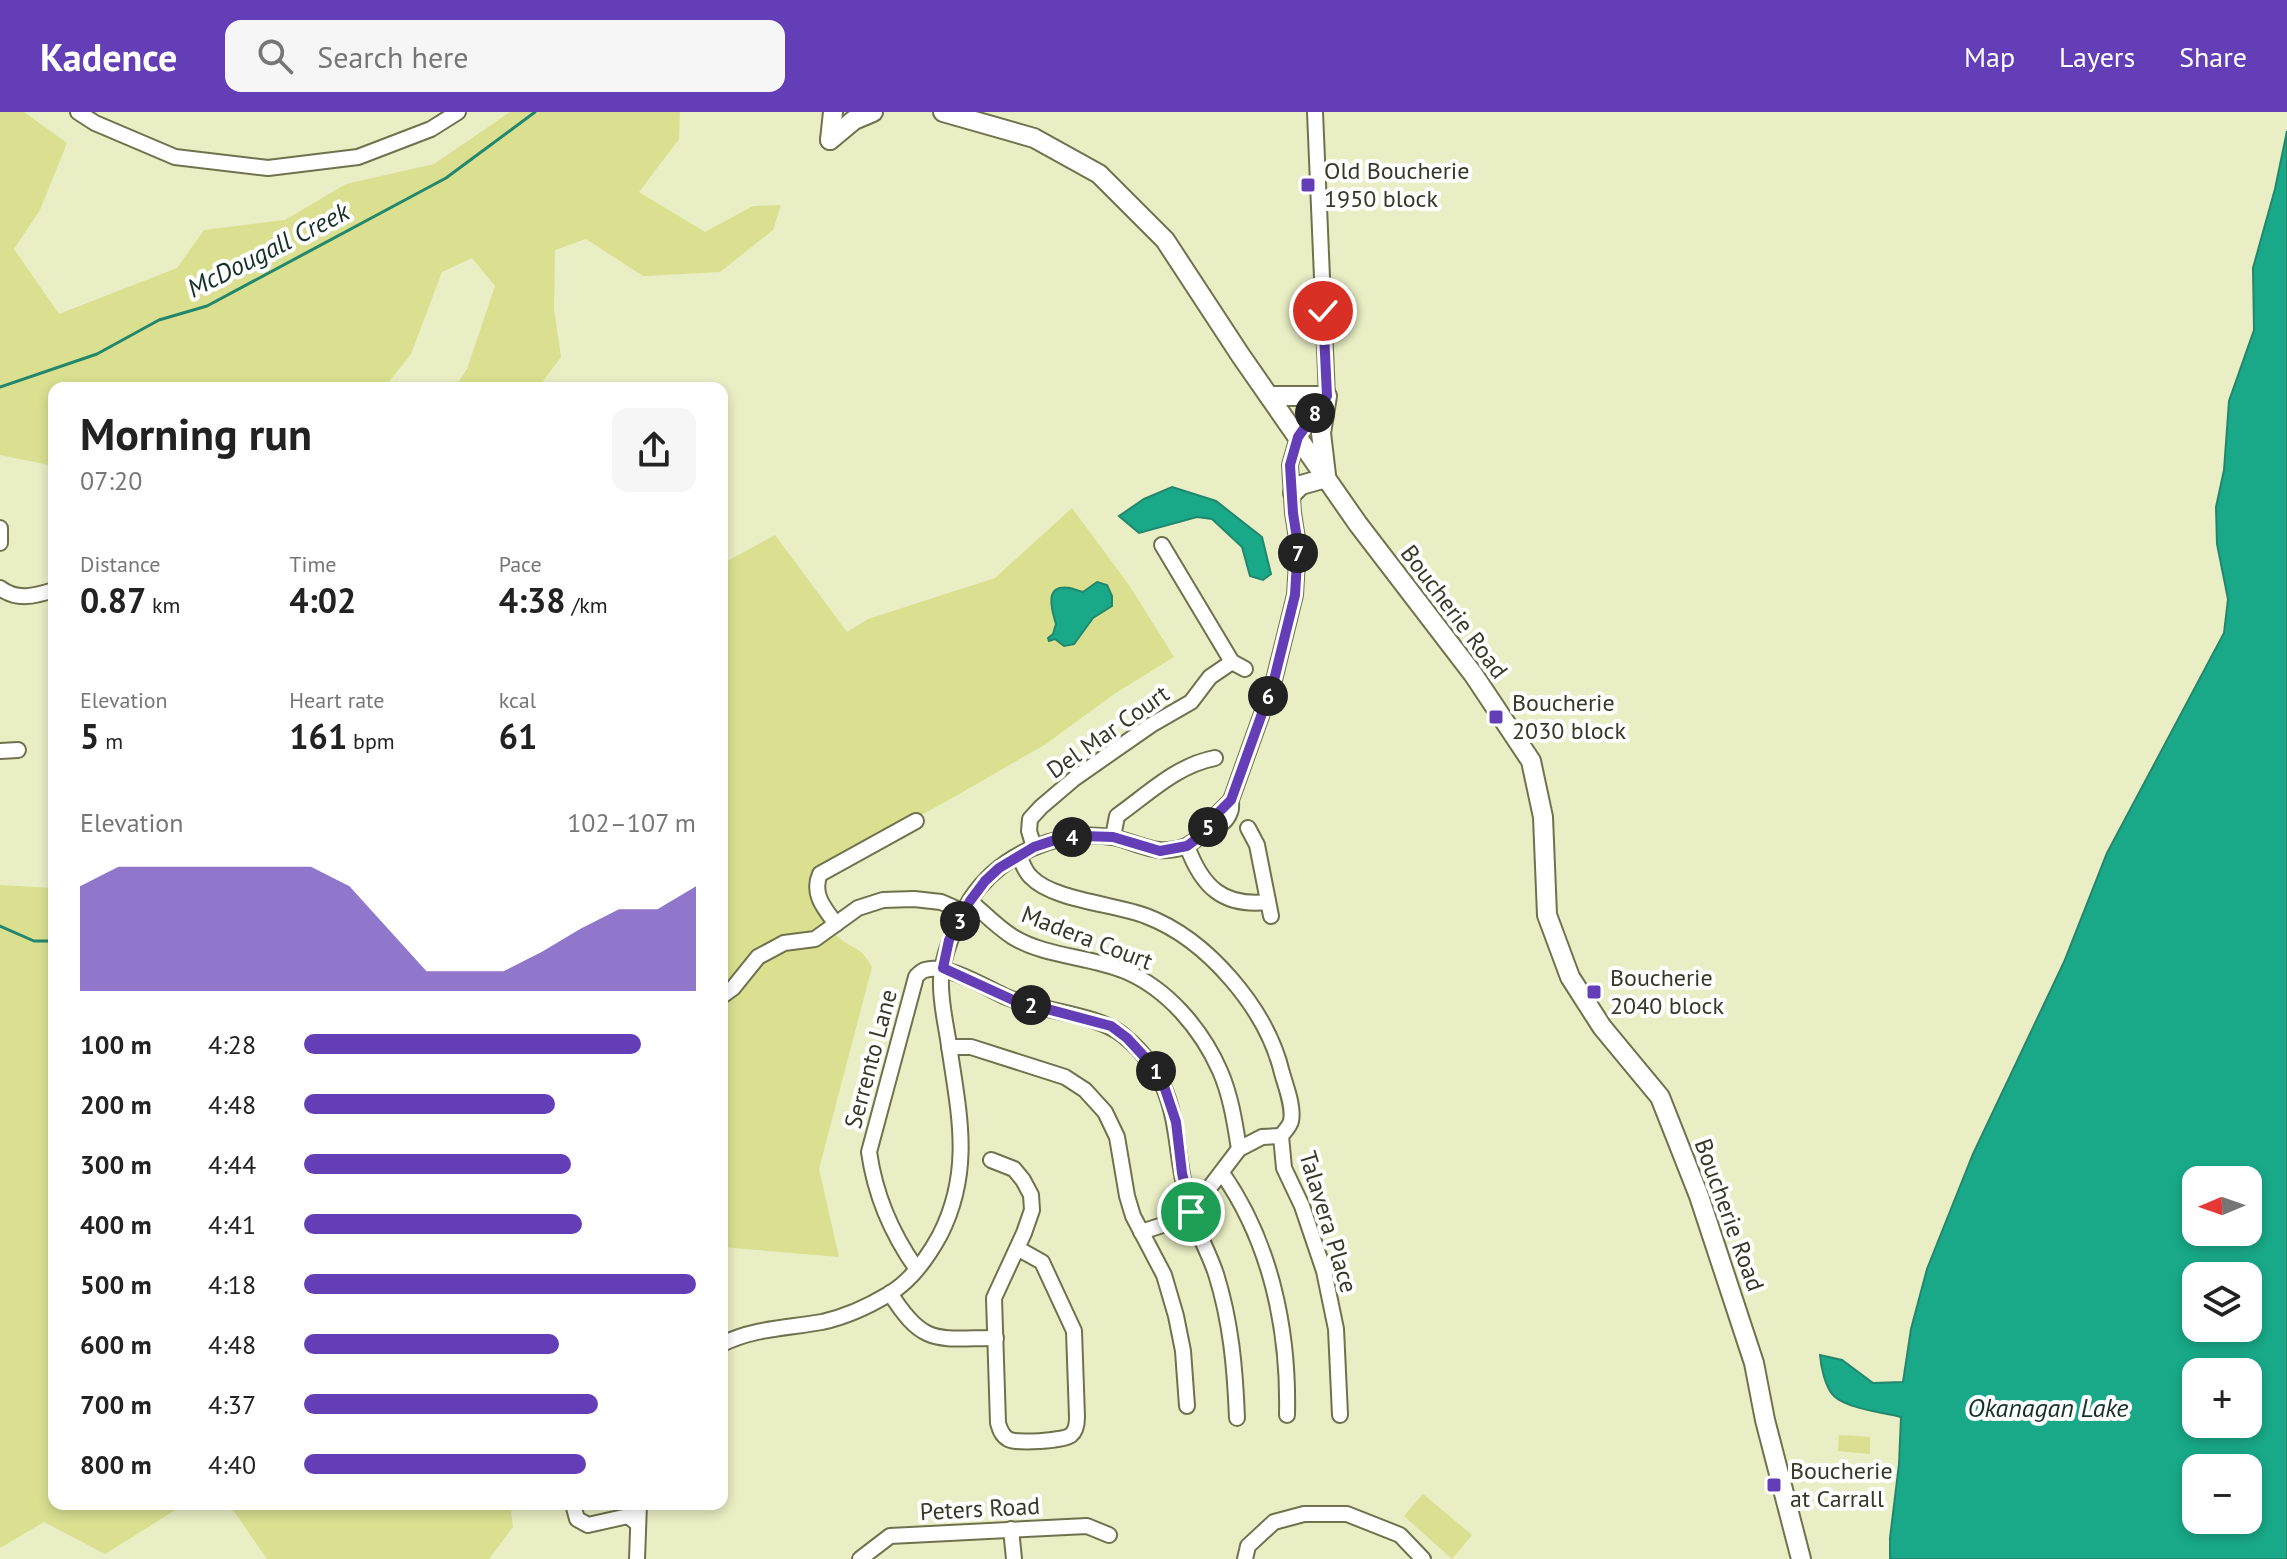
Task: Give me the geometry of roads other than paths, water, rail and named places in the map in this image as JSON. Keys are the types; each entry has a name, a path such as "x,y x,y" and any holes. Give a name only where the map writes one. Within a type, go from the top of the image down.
{"main road":[{"path":"833,112 830,140 854,120 873,112"},
{"name":"Boucherie Road","path":"943,112 1034,138 1099,174 1165,240 1358,524 1473,674 1531,761 1543,817 1547,915 1570,977 1602,1027 1660,1097 1699,1196 1754,1363 1765,1420 1801,1559"},
{"path":"1269,396 1327,396 1321,433 1326,478 1301,485 1293,493"}],"street":[{"path":"78,112 95,123 175,157 268,168 358,157 431,129 458,112"},
{"path":"728,1342 753,1332 825,1321 852,1313 890,1293 906,1280 932,1249 951,1213 962,1158 942,1001 943,968 949,940 985,881 999,868 1034,847 1058,839 1113,837 1160,851 1187,846 1206,832 1217,829 1230,813 1231,800 1274,680 1295,595 1298,545 1290,465 1298,437 1327,396 1315,112"},
{"path":"0,528 0,543"},
{"name":"Del Mar Court","path":"1034,847 1029,831 1030,819 1041,807 1088,769 1151,725 1191,702 1210,677 1238,665 1162,545"},
{"path":"0,588 14,596 27,597 48,592"},
{"path":"0,751 18,750"},
{"path":"1113,837 1117,816 1180,770 1215,758"},
{"path":"836,924 817,894 816,882 820,874 916,821"},
{"path":"1187,846 1194,868 1207,885 1235,902 1270,909 1257,845 1248,828"},
{"name":"Talavera Place","path":"1019,856 1029,876 1044,887 1072,898 1148,916 1177,932 1208,955 1238,987 1262,1025 1280,1065 1291,1108 1291,1123 1281,1136 1284,1168 1302,1206 1324,1271 1336,1329 1340,1415"},
{"path":"728,992 758,957 784,943 815,939 858,908 883,900 914,899 967,906"},
{"name":"Madera Court","path":"967,906 1013,937 1051,952 1124,970 1153,986 1181,1012 1205,1043 1221,1074 1239,1149"},
{"path":"943,968 1013,1000 1111,1026 1152,1065 1165,1089 1176,1122 1182,1173 1191,1212 1215,1272 1229,1320 1235,1360 1237,1418"},
{"name":"Serrento Lane","path":"916,1268 901,1247 879,1197 869,1152 916,977 924,970 943,968"},
{"path":"949,1047 971,1047 1065,1077 1085,1090 1105,1112 1117,1137 1133,1216 1164,1275 1176,1316 1183,1351 1187,1406"},
{"path":"1141,1232 1191,1212 1239,1149 1262,1137 1281,1136"},
{"path":"991,1160 1014,1169 1031,1195 1032,1210 994,1298 998,1423 1002,1434 1014,1442 1063,1439 1076,1428 1074,1331 1042,1262 1017,1248"},
{"path":"1222,1173 1253,1228 1271,1276 1282,1325 1287,1415"},
{"path":"890,1293 907,1319 924,1334 939,1338 996,1338"},
{"path":"575,1510 577,1519 588,1525 628,1516 638,1524"},
{"path":"637,1559 639,1510"},
{"path":"1245,1559 1248,1546 1274,1522 1304,1514 1347,1514 1400,1535 1423,1559"},
{"name":"Peters Road","path":"860,1559 890,1536 1087,1526 1109,1535"},
{"path":"1011,1529 1014,1559"}],"water":[{"name":"Okanagan Lake","path":"2287,131 2287,1559 1890,1559 1901,1417 1856,1407 1834,1396 1822,1371 1820,1355 1842,1360 1873,1383 1903,1382 1911,1329 1927,1269 1973,1154 2064,962 2107,853 2224,633 2228,599 2217,544 2216,507 2224,470 2229,401 2254,330 2253,268"},
{"path":"1172,487 1216,501 1262,537 1271,574 1263,580 1250,576 1242,547 1212,519 1197,517 1139,533 1119,516 1144,499"},
{"path":"1097,582 1107,585 1112,606 1093,618 1074,644 1064,646 1055,639 1049,641 1056,624 1051,599 1056,590 1070,588 1083,592"}],"waterway":[{"name":"McDougall Creek","path":"0,387 97,354 159,320 207,306 446,178 535,112"},
{"path":"0,926 34,941 48,941"}],"place":[{"name":"Old Boucherie 1950 block","path":"1308,185"},
{"name":"Boucherie 2030 block","path":"1496,717"},
{"name":"Boucherie 2040 block","path":"1594,992"},
{"name":"Boucherie at Carrall","path":"1774,1485"}]}
